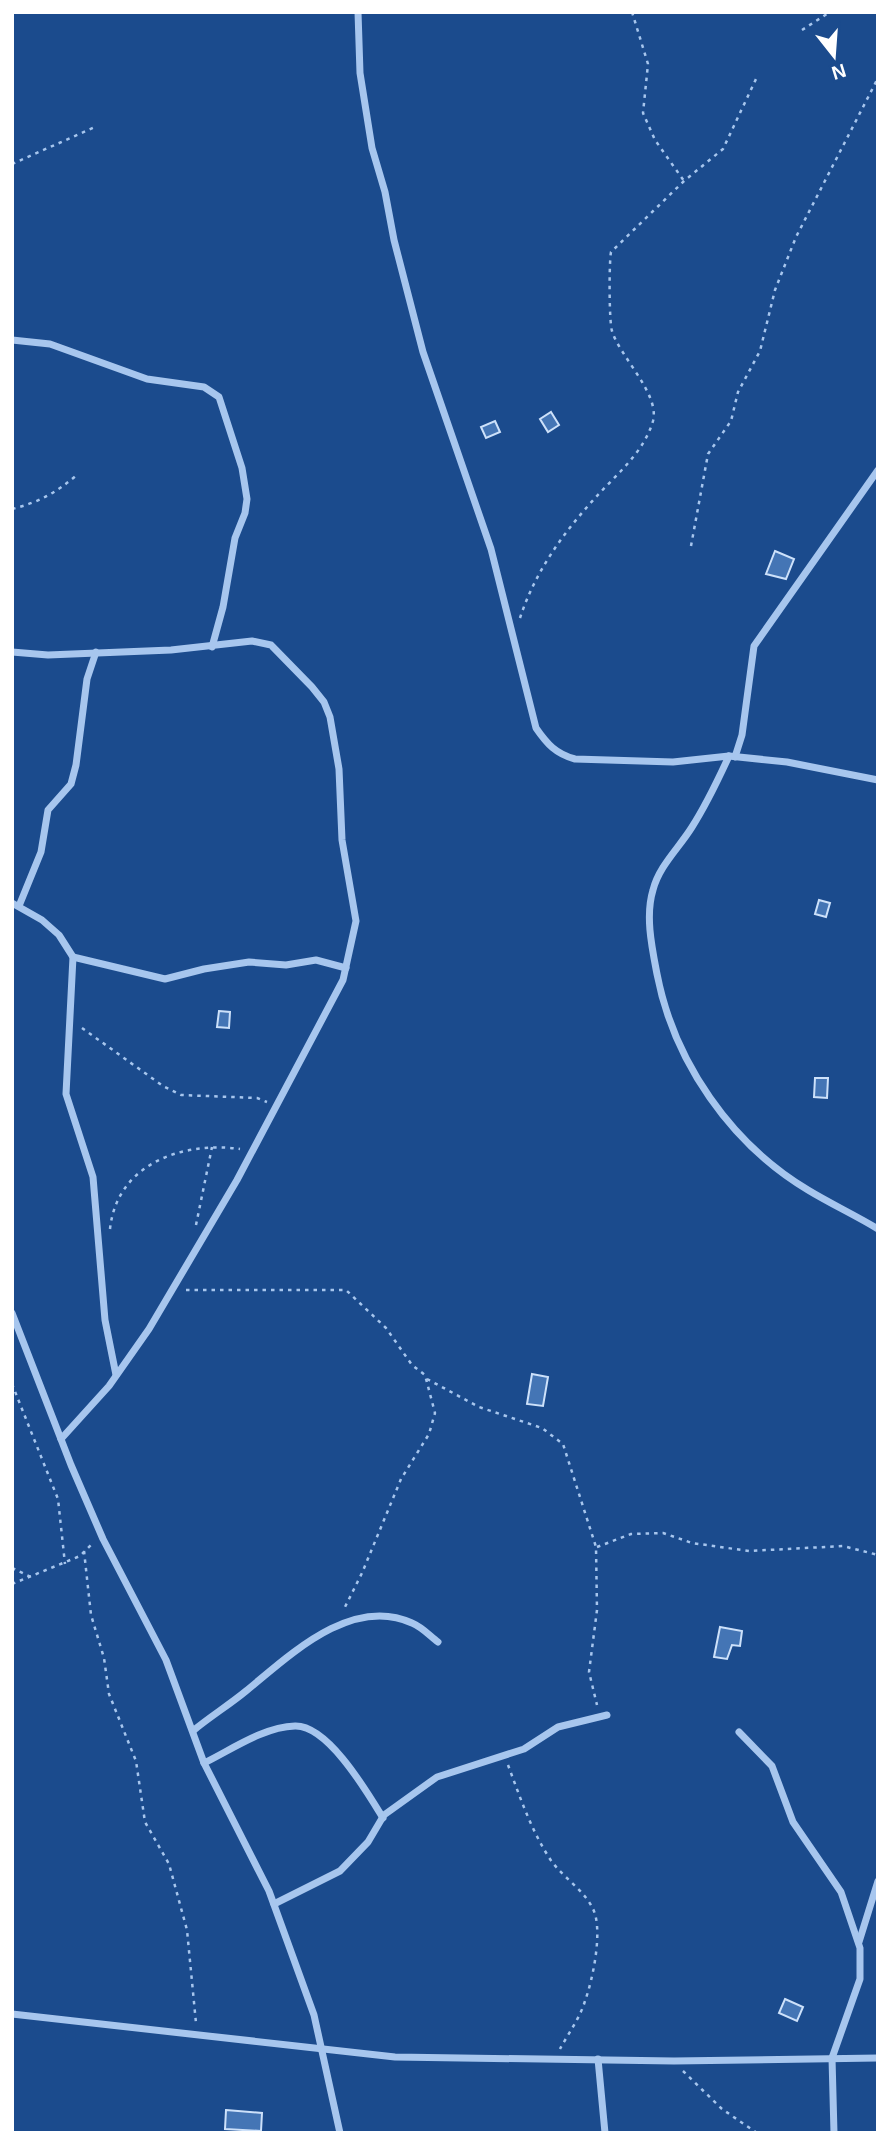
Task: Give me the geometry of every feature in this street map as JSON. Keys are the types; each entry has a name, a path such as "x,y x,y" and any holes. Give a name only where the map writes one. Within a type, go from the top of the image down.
{"street":[{"path":"359,12 360,74 372,148 386,192 407,290 423,352 491,549 536,728 546,744 561,755 618,762 732,757 787,762 878,780"},
{"path":"12,340 50,344 147,379 204,387 219,397 242,468 247,499 245,513 235,538 223,607 212,647"},
{"path":"878,470 754,646 742,735 693,826 659,875 653,890 651,929 662,1000 698,1079 724,1119 753,1147 807,1189 878,1229"},
{"path":"12,652 48,655 212,647 252,640 271,645 324,702 336,742 342,840 356,921 343,980 254,1150 174,1289 116,1375 84,1417 61,1439"},
{"path":"96,652 87,679 76,765 71,783 48,810 41,852 15,905 42,920 59,936 73,957 72,1021 66,1094 93,1177 105,1320 116,1375"},
{"path":"73,957 165,979 249,962 286,965 316,960 346,968"},
{"path":"12,1313 100,1533 166,1660 204,1763 274,1904 302,1979 322,2046 340,2133"},
{"path":"194,1730 265,1673 336,1627 374,1616 401,1619 414,1623 438,1643"},
{"path":"274,1904 340,1871 368,1842 383,1818 437,1777 529,1746 558,1727 607,1715"},
{"path":"204,1763 267,1732 296,1726 311,1729 326,1739 383,1818"},
{"path":"739,1732 772,1766 793,1822 841,1892 859,1942 862,1958 860,1979 832,2058 834,2133"},
{"path":"859,1942 878,1881"},
{"path":"12,2014 322,2046 395,2057 674,2062 878,2058"},
{"path":"598,2059 605,2133"}],"path":[{"path":"632,12 648,64 643,113 655,140 684,181"},
{"path":"802,30 830,12"},
{"path":"691,545 708,454 731,421 738,392 760,351 775,290 796,237 878,78"},
{"path":"514,635 530,590 551,554 595,498 628,464 653,420 649,395 611,329 611,252 684,181 723,149 756,79"},
{"path":"12,164 95,127"},
{"path":"12,509 36,503 57,492 78,474"},
{"path":"72,1021 163,1086 181,1095 257,1098 276,1106"},
{"path":"100,1246 109,1236 120,1199 148,1167 164,1155 182,1149 212,1147 254,1150"},
{"path":"197,1250 195,1221 212,1147"},
{"path":"174,1289 346,1290 386,1328 426,1380 479,1407 542,1428 563,1444 596,1547 597,1610 589,1672 597,1697 593,1718"},
{"path":"336,1627 401,1479 432,1428 435,1413 426,1380"},
{"path":"12,1384 58,1499 65,1564"},
{"path":"12,1584 65,1564 85,1551 100,1533"},
{"path":"596,1547 631,1534 663,1533 692,1543 738,1550 843,1546 878,1555"},
{"path":"85,1551 92,1615 104,1658 109,1694 136,1761 145,1822 169,1864 187,1930 197,2033"},
{"path":"12,1569 31,1577"},
{"path":"504,1756 533,1828 548,1856 559,1872 586,1896 598,1918 598,1936 585,2002 555,2059"},
{"path":"674,2062 722,2109 757,2133"}],"building":[{"path":"551,412 559,425 548,432 540,419"},
{"path":"495,421 500,432 486,438 481,427"},
{"path":"775,551 794,559 786,579 766,574"},
{"path":"819,900 830,903 826,917 815,914"},
{"path":"219,1011 230,1012 229,1028 217,1027"},
{"path":"815,1078 828,1078 827,1098 814,1097"},
{"path":"532,1374 548,1377 543,1406 527,1404"},
{"path":"720,1627 742,1631 740,1646 732,1645 727,1659 714,1657"},
{"path":"785,1999 803,2007 797,2021 779,2013"},
{"path":"226,2110 262,2113 261,2131 225,2129"}]}
